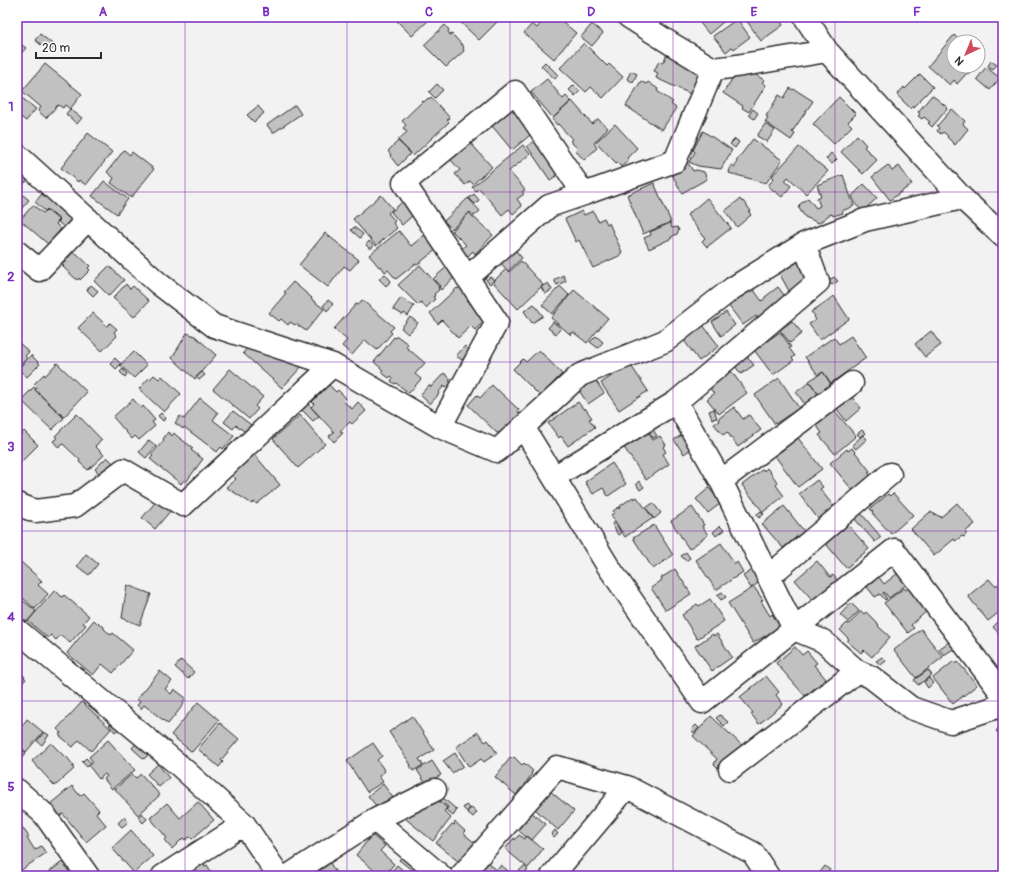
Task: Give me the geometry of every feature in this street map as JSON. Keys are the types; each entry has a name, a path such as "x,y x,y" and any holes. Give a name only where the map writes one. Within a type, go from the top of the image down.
{"street":[{"path":"629,17 670,44 713,69 827,51"},
{"path":"805,17 827,51 962,198 1003,236"},
{"path":"467,278 549,206 675,160 713,69"},
{"path":"440,427 497,322 404,183 515,92 584,194"},
{"path":"17,155 158,283 214,326 333,365 440,427 497,451 580,375 665,341 733,288 804,244 865,220 962,198"},
{"path":"17,252 39,270 88,219"},
{"path":"554,477 676,402 818,282 804,244"},
{"path":"17,504 34,511 75,506 123,470 183,505 333,365"},
{"path":"721,481 852,383"},
{"path":"676,402 721,481 794,629 823,641 857,671 871,677 911,708 952,722 1003,705"},
{"path":"523,427 608,566 702,702 894,550 1003,695"},
{"path":"768,577 890,474"},
{"path":"17,630 181,767 244,824 279,876"},
{"path":"730,769 857,671"},
{"path":"461,876 557,767 627,788 752,852 768,876"},
{"path":"552,876 627,788"},
{"path":"17,790 44,814 88,876"},
{"path":"288,876 375,820 434,790"},
{"path":"375,820 441,876"},
{"path":"163,876 244,824"}],"building":[{"path":"393,17 432,17 412,36"},
{"path":"455,17 497,17 499,20 479,40"},
{"path":"546,17 557,17 576,33 554,59 524,33 532,24 537,28"},
{"path":"695,17 729,17 709,34"},
{"path":"744,17 778,17 783,25 761,41"},
{"path":"737,19 750,37 734,49 732,47 726,52 713,36"},
{"path":"592,24 603,33 592,46 581,37"},
{"path":"445,25 449,30 448,32 450,35 452,34 464,47 464,51 446,67 424,45"},
{"path":"40,34 55,46 50,52 35,40"},
{"path":"17,41 26,48 17,58"},
{"path":"584,43 607,66 609,64 623,77 603,98 591,87 586,92 560,68"},
{"path":"946,45 946,74 966,74 957,84 954,80 950,85 928,66"},
{"path":"669,49 708,67 695,96 656,78 658,73 654,71 659,61 663,63"},
{"path":"991,61 997,65 993,69 988,66"},
{"path":"545,62 558,75 555,79 541,66"},
{"path":"45,64 82,94 70,109 65,105 63,108 58,105 46,118 38,111 41,107 22,91"},
{"path":"743,67 764,80 762,82 766,85 749,112 742,108 743,106 723,93 738,70"},
{"path":"986,67 1000,78 990,90 977,79 981,74 986,74"},
{"path":"631,71 637,74 633,82 627,79"},
{"path":"920,74 933,87 911,109 897,95"},
{"path":"547,79 563,99 566,96 571,101 553,118 531,92"},
{"path":"641,81 646,84 648,82 658,89 657,91 673,102 671,104 676,108 662,130 626,106"},
{"path":"437,84 443,90 435,98 429,92"},
{"path":"574,85 580,91 575,96 569,90"},
{"path":"790,88 813,101 792,132 795,134 791,140 765,122 768,117 766,116 779,95 784,98"},
{"path":"932,95 948,108 932,127 928,123 930,122 924,117 922,119 918,116 920,114 918,112"},
{"path":"431,97 450,118 447,120 449,122 413,156 398,140 407,132 403,128 406,125 402,121 423,101 424,102"},
{"path":"839,97 856,114 848,122 852,126 834,144 813,124"},
{"path":"22,98 36,109 26,121 18,115 17,117 17,104"},
{"path":"572,101 592,124 598,119 608,128 594,143 597,148 584,160 575,150 577,148 570,141 572,139 552,119"},
{"path":"295,105 301,114 273,133 267,125"},
{"path":"513,105 535,131 512,150 488,121"},
{"path":"258,106 264,113 254,122 247,115"},
{"path":"70,109 82,118 77,124 66,114"},
{"path":"753,109 758,113 754,119 749,115"},
{"path":"952,109 965,121 963,124 968,129 955,145 943,132 941,134 937,131 939,128 937,126"},
{"path":"615,124 637,148 627,158 629,160 621,167 596,142"},
{"path":"765,124 775,130 767,142 757,136"},
{"path":"552,130 573,165 550,180 527,146"},
{"path":"703,131 732,150 721,169 698,166 689,162 695,152 693,150"},
{"path":"88,133 112,152 86,185 79,180 78,182 61,168"},
{"path":"857,135 866,145 864,147 877,160 863,174 841,152"},
{"path":"467,139 492,167 473,184 470,181 465,185 455,174 460,170 448,157"},
{"path":"735,139 739,142 735,148 730,144"},
{"path":"753,139 782,160 766,183 729,173 731,165 735,167 737,160"},
{"path":"398,141 411,153 398,166 388,151"},
{"path":"523,145 530,154 509,171 525,190 522,192 524,194 517,199 522,206 513,214 509,209 502,215 479,188 476,191 472,187"},
{"path":"799,147 828,171 806,194 788,177 785,181 791,186 782,197 768,186 774,178 772,176"},
{"path":"124,150 130,155 132,152 154,169 131,198 111,183 114,178 107,172"},
{"path":"831,153 837,159 832,164 826,159"},
{"path":"686,160 693,171 697,170 704,172 707,179 682,193 669,169"},
{"path":"17,162 36,171 22,186 17,181"},
{"path":"888,165 892,171 899,166 912,184 890,200 872,177"},
{"path":"843,175 854,206 842,211 843,213 833,216 832,214 829,215 819,223 805,217 798,207 808,198 816,208 820,206 817,198 821,196 817,185"},
{"path":"104,181 128,199 117,214 92,196"},
{"path":"654,183 671,222 643,234 627,195"},
{"path":"864,184 877,198 863,211 856,205 852,196"},
{"path":"48,187 77,213 65,228 58,222 60,220 47,209 45,211 35,202"},
{"path":"17,190 29,200 17,214"},
{"path":"474,194 479,200 475,204 469,198"},
{"path":"381,195 393,209 388,213 395,221 393,223 397,228 376,246 353,219"},
{"path":"410,195 420,209 402,225 391,212"},
{"path":"468,198 480,211 474,216 470,212 452,229 444,221"},
{"path":"707,198 731,228 707,247 702,241 705,238 687,215"},
{"path":"740,199 751,211 749,212 751,215 737,227 725,211"},
{"path":"33,205 43,213 47,210 59,220 56,224 61,229 48,244 20,220"},
{"path":"582,211 584,215 593,211 598,221 604,218 607,224 609,223 622,252 621,255 593,268 579,240 576,242 565,219"},
{"path":"469,213 493,235 475,254 473,251 468,256 461,249 466,245 452,231"},
{"path":"670,223 672,228 677,227 679,230 677,234 649,249 644,238 651,235 650,232"},
{"path":"354,227 363,234 360,238 351,230"},
{"path":"399,231 411,246 427,233 438,248 417,265 415,264 396,279 388,270 385,272 381,266 379,267 369,255"},
{"path":"325,233 359,260 350,270 344,266 328,287 299,265"},
{"path":"369,241 374,246 370,249 366,245"},
{"path":"511,245 522,258 508,271 497,259"},
{"path":"73,252 90,266 88,268 90,270 80,280 79,278 77,280 62,265"},
{"path":"804,254 821,282 789,291 777,269"},
{"path":"521,261 543,285 518,309 493,282 506,269 509,272"},
{"path":"451,263 460,272 441,290 439,287 440,286 433,279"},
{"path":"420,265 439,287 439,290 433,297 435,299 426,308 421,302 418,305 398,285"},
{"path":"109,266 124,280 109,296 94,281"},
{"path":"385,274 391,281 386,286 379,279"},
{"path":"563,275 566,281 557,285 554,280"},
{"path":"490,277 494,280 490,284 486,280"},
{"path":"834,277 838,281 832,285 828,281"},
{"path":"747,281 762,301 778,287 787,299 759,321 756,316 743,325 723,298"},
{"path":"293,282 324,309 306,331 296,324 295,325 290,322 288,325 281,319 279,321 269,313"},
{"path":"548,283 552,290 545,294 541,287"},
{"path":"126,284 130,289 133,286 149,301 134,317 113,298"},
{"path":"91,285 98,291 93,296 87,290"},
{"path":"462,285 471,296 467,300 470,304 480,293 496,310 475,330 471,326 458,338 442,320 438,324 430,313"},
{"path":"560,286 569,295 552,314 542,305"},
{"path":"574,290 608,318 587,343 573,332 571,335 551,318"},
{"path":"834,296 849,319 820,340 809,324 816,320 814,317 815,316 811,312"},
{"path":"401,298 414,306 408,316 404,313 403,315 393,309"},
{"path":"328,300 333,304 327,311 323,306"},
{"path":"362,300 394,327 390,331 392,333 377,350 365,340 352,355 342,346 347,340 334,329 356,304 358,305"},
{"path":"534,304 543,316 532,323 524,311"},
{"path":"726,312 735,325 721,336 712,322"},
{"path":"93,313 107,326 110,323 117,329 114,332 117,336 102,351 78,328"},
{"path":"410,317 418,323 408,334 401,328"},
{"path":"699,320 719,346 699,361 680,335"},
{"path":"792,321 802,333 790,343 780,330"},
{"path":"553,322 561,328 556,334 548,328"},
{"path":"931,331 941,345 925,357 915,344"},
{"path":"780,332 791,347 789,348 795,356 792,358 794,360 773,375 754,350"},
{"path":"187,333 195,336 216,355 195,379 172,358"},
{"path":"261,333 304,364 282,388 243,353"},
{"path":"397,336 408,344 406,347 425,363 415,374 421,379 409,393 391,381 393,378 391,376 389,378 381,372 383,370 374,362 394,337 395,338"},
{"path":"596,336 603,342 598,348 590,342"},
{"path":"851,336 866,358 831,383 823,372 818,375 805,357 834,337 839,344"},
{"path":"17,341 29,352 25,356 27,358 17,369"},
{"path":"465,346 470,351 462,360 456,356"},
{"path":"539,350 562,374 540,396 513,369 523,359 526,362"},
{"path":"134,352 147,365 134,378 120,365"},
{"path":"744,353 754,365 741,374 732,362"},
{"path":"31,355 40,364 27,377 18,369"},
{"path":"115,358 121,364 116,369 110,363"},
{"path":"57,363 87,392 64,417 35,390 37,387 34,384 44,374 45,376"},
{"path":"630,364 648,391 619,410 601,383"},
{"path":"729,368 747,393 719,414 707,399 714,394 707,384"},
{"path":"123,369 127,374 125,377 120,372"},
{"path":"230,369 263,397 255,406 258,409 249,419 213,389"},
{"path":"202,372 205,375 199,380 196,377"},
{"path":"823,372 832,386 819,395 809,381"},
{"path":"444,373 451,379 449,381 451,383 446,388 444,386 430,404 420,395 429,385 431,387"},
{"path":"154,375 159,379 162,376 181,394 164,412 139,389 149,378 150,379"},
{"path":"594,378 604,393 588,404 578,389"},
{"path":"779,378 799,408 775,424 755,395"},
{"path":"810,382 820,397 806,406 796,392"},
{"path":"329,385 336,392 338,390 346,398 343,401 352,409 358,402 366,411 352,424 350,422 340,431 343,433 334,442 329,436 334,432 311,407 314,404 312,402"},
{"path":"492,385 519,410 518,412 523,416 510,430 497,433 468,405 477,395 480,398"},
{"path":"34,387 36,389 35,390 64,418 52,430 21,400"},
{"path":"850,395 861,408 846,421 836,408"},
{"path":"200,398 218,413 213,420 234,436 223,449 221,447 217,452 184,427 183,429 175,423 180,416 184,419"},
{"path":"133,399 141,408 143,406 155,420 152,422 155,426 139,440 135,436 132,439 113,417"},
{"path":"578,402 584,410 585,408 592,418 589,419 595,427 568,446 561,436 559,438 548,423"},
{"path":"308,404 319,416 313,421 302,410"},
{"path":"734,407 743,419 749,415 761,430 738,447 727,432 723,435 714,424 719,421 718,419"},
{"path":"714,409 717,418 712,419 709,411"},
{"path":"834,410 856,436 835,454 819,435 822,433 816,425"},
{"path":"233,411 255,428 249,435 236,425 233,429 224,422"},
{"path":"161,413 166,418 163,421 158,416"},
{"path":"77,414 102,440 95,446 104,455 88,470 63,444 59,448 53,441 57,438 55,436"},
{"path":"300,415 325,444 298,468 273,439"},
{"path":"652,428 657,436 653,438 648,431"},
{"path":"689,430 698,444 684,454 674,440"},
{"path":"862,430 865,433 860,437 857,434"},
{"path":"17,431 21,434 24,431 38,445 17,466"},
{"path":"647,431 653,440 660,436 666,445 663,447 666,452 663,454 669,464 646,480 623,446"},
{"path":"168,432 172,436 174,433 193,448 191,450 203,459 186,482 184,480 181,484 150,459 153,456 151,455 164,440 163,439"},
{"path":"863,435 867,439 856,449 852,445"},
{"path":"798,438 822,469 798,487 775,456"},
{"path":"149,440 156,446 146,458 139,452"},
{"path":"852,448 870,471 868,472 872,478 854,492 830,463 847,449 848,451"},
{"path":"254,454 280,485 257,504 254,502 252,504 226,487 236,479 230,473"},
{"path":"107,457 113,463 100,475 95,469"},
{"path":"612,463 626,484 608,496 603,488 593,494 585,482"},
{"path":"767,468 778,483 776,485 784,496 763,512 742,485 763,469 764,471"},
{"path":"817,480 823,487 820,489 835,508 819,520 799,494"},
{"path":"639,481 644,487 640,490 636,484"},
{"path":"709,488 721,503 708,513 696,499"},
{"path":"893,493 913,515 891,534 870,509 888,494 890,496"},
{"path":"633,497 634,499 637,497 653,518 625,537 611,515 614,513 613,511 619,507 620,509 620,506"},
{"path":"159,498 172,509 155,529 142,518"},
{"path":"653,503 661,513 654,519 646,508"},
{"path":"957,503 975,524 965,532 967,533 964,537 962,536 955,541 954,539 934,556 911,529 930,512 941,517"},
{"path":"784,506 804,531 783,548 762,524"},
{"path":"692,507 704,525 702,526 708,535 689,549 671,521"},
{"path":"761,511 764,514 759,518 756,515"},
{"path":"860,512 881,537 875,542 853,517"},
{"path":"615,522 621,533 618,535 612,524"},
{"path":"654,525 673,555 653,569 633,538"},
{"path":"848,525 869,549 846,568 826,544"},
{"path":"720,526 724,530 716,536 713,532"},
{"path":"721,543 735,564 737,562 743,572 716,590 696,560"},
{"path":"686,552 690,558 686,561 681,556"},
{"path":"86,554 98,564 89,575 77,566"},
{"path":"817,561 830,577 833,575 840,583 816,604 795,580"},
{"path":"21,562 42,581 38,585 48,594 35,609 23,598 19,603 17,601 17,567"},
{"path":"757,567 765,578 751,588 743,576"},
{"path":"675,569 691,594 666,610 651,588 662,580 661,578"},
{"path":"898,573 907,584 889,598 884,592 883,593 887,599 885,600 880,594 875,597 867,587 878,576 884,584"},
{"path":"989,579 995,586 997,584 1003,591 1003,609 988,621 968,596"},
{"path":"127,585 151,594 140,625 122,618"},
{"path":"754,587 763,600 761,601 770,616 772,614 782,629 772,635 770,633 753,643 728,603"},
{"path":"909,587 928,610 911,625 914,628 908,633 884,603 904,588 906,590"},
{"path":"55,590 62,597 64,595 89,616 83,623 86,625 70,643 61,635 56,640 51,635 48,638 28,621"},
{"path":"722,592 726,597 721,600 717,595"},
{"path":"710,599 724,621 697,639 682,615 697,604 699,606"},
{"path":"22,600 36,611 27,622 17,614 17,602 19,604"},
{"path":"851,603 859,611 848,622 840,615"},
{"path":"861,611 864,614 866,612 890,637 872,657 864,650 861,653 847,641 849,639 840,630 847,623 849,624"},
{"path":"1003,617 1003,638 993,627"},
{"path":"94,620 104,627 104,629 111,635 113,633 133,650 113,673 102,664 93,675 67,653"},
{"path":"921,629 943,657 916,678 894,650"},
{"path":"713,634 714,636 717,634 732,657 712,671 695,646"},
{"path":"953,639 958,646 944,655 939,649"},
{"path":"795,647 802,655 807,651 817,663 814,665 826,679 805,696 776,663"},
{"path":"882,657 886,661 881,665 876,661"},
{"path":"181,660 194,672 188,679 175,667"},
{"path":"954,661 956,664 958,662 977,685 953,704 933,678"},
{"path":"17,669 26,679 17,689"},
{"path":"928,670 932,675 918,685 914,680"},
{"path":"160,671 172,681 165,689 171,694 174,689 186,698 183,702 184,704 168,724 144,705 141,709 137,705 140,702 137,699"},
{"path":"766,676 779,692 776,695 783,704 759,724 751,714 753,713 740,697"},
{"path":"929,678 933,683 928,688 924,682"},
{"path":"82,702 111,729 91,751 79,740 73,747 59,735 61,733 57,729"},
{"path":"198,702 219,720 192,752 171,735"},
{"path":"120,715 126,722 115,732 109,725"},
{"path":"720,715 728,722 724,726 716,718"},
{"path":"412,716 434,750 419,759 423,765 413,771 411,765 389,732"},
{"path":"711,716 748,751 723,773 714,764 717,759 693,736"},
{"path":"27,719 43,732 26,752 17,744 17,723 22,726"},
{"path":"220,723 239,739 221,760 223,762 219,767 198,749"},
{"path":"1003,723 1003,737 996,731"},
{"path":"696,725 699,728 694,733 691,730"},
{"path":"44,732 49,735 42,745 37,741"},
{"path":"478,732 485,742 488,740 497,753 484,762 481,759 469,767 456,747"},
{"path":"143,736 155,748 144,759 132,748"},
{"path":"108,740 135,770 112,789 104,779 107,776 105,774 99,779 89,766 93,762 89,757"},
{"path":"51,743 65,757 66,756 74,766 72,767 74,769 55,786 32,761"},
{"path":"373,743 382,756 377,760 385,771 379,776 383,782 367,792 347,761"},
{"path":"18,747 26,753 17,764 17,748"},
{"path":"455,753 463,766 452,773 443,761"},
{"path":"511,757 512,759 514,757 522,765 524,763 533,771 525,784 527,786 524,790 521,788 516,795 495,777"},
{"path":"86,758 91,763 87,767 82,762"},
{"path":"432,761 441,775 426,784 417,770"},
{"path":"158,764 169,778 159,787 147,774"},
{"path":"132,774 136,778 141,774 160,795 138,815 115,789"},
{"path":"383,784 394,799 379,809 368,796"},
{"path":"72,786 80,796 84,793 99,810 96,813 106,825 86,842 63,814 60,816 50,804"},
{"path":"550,791 574,811 558,830 535,809"},
{"path":"442,797 457,810 453,816 446,810 448,807 439,800"},
{"path":"436,799 447,808 444,811 451,818 433,841 401,815"},
{"path":"198,802 214,820 192,839 190,837 185,840 183,838 172,849 164,840 167,838 150,818 167,803 180,818"},
{"path":"466,805 470,808 467,812 463,808"},
{"path":"471,808 477,812 473,817 467,812"},
{"path":"142,813 147,819 143,823 138,817"},
{"path":"532,813 546,824 532,840 518,830"},
{"path":"124,817 128,822 122,827 118,823"},
{"path":"455,822 465,831 463,833 476,844 460,863 436,843 452,824 454,825"},
{"path":"20,824 29,837 27,838 35,850 41,846 46,853 17,873 17,827"},
{"path":"131,830 153,856 134,873 112,848"},
{"path":"555,830 558,834 554,838 551,835"},
{"path":"372,835 385,846 380,851 394,864 384,876 381,876 356,855"},
{"path":"519,835 525,839 527,836 543,849 528,868 505,849 514,838 515,840"},
{"path":"410,848 423,858 413,871 399,860"},
{"path":"201,859 214,876 184,876 190,873 187,868"},
{"path":"62,862 72,876 44,876"},
{"path":"330,863 338,876 313,876"},
{"path":"488,863 497,870 501,865 514,876 477,876"},
{"path":"397,865 407,874 408,872 412,876 388,876"},
{"path":"524,866 528,870 522,876 518,872"},
{"path":"825,866 830,870 826,876 817,876"}]}
